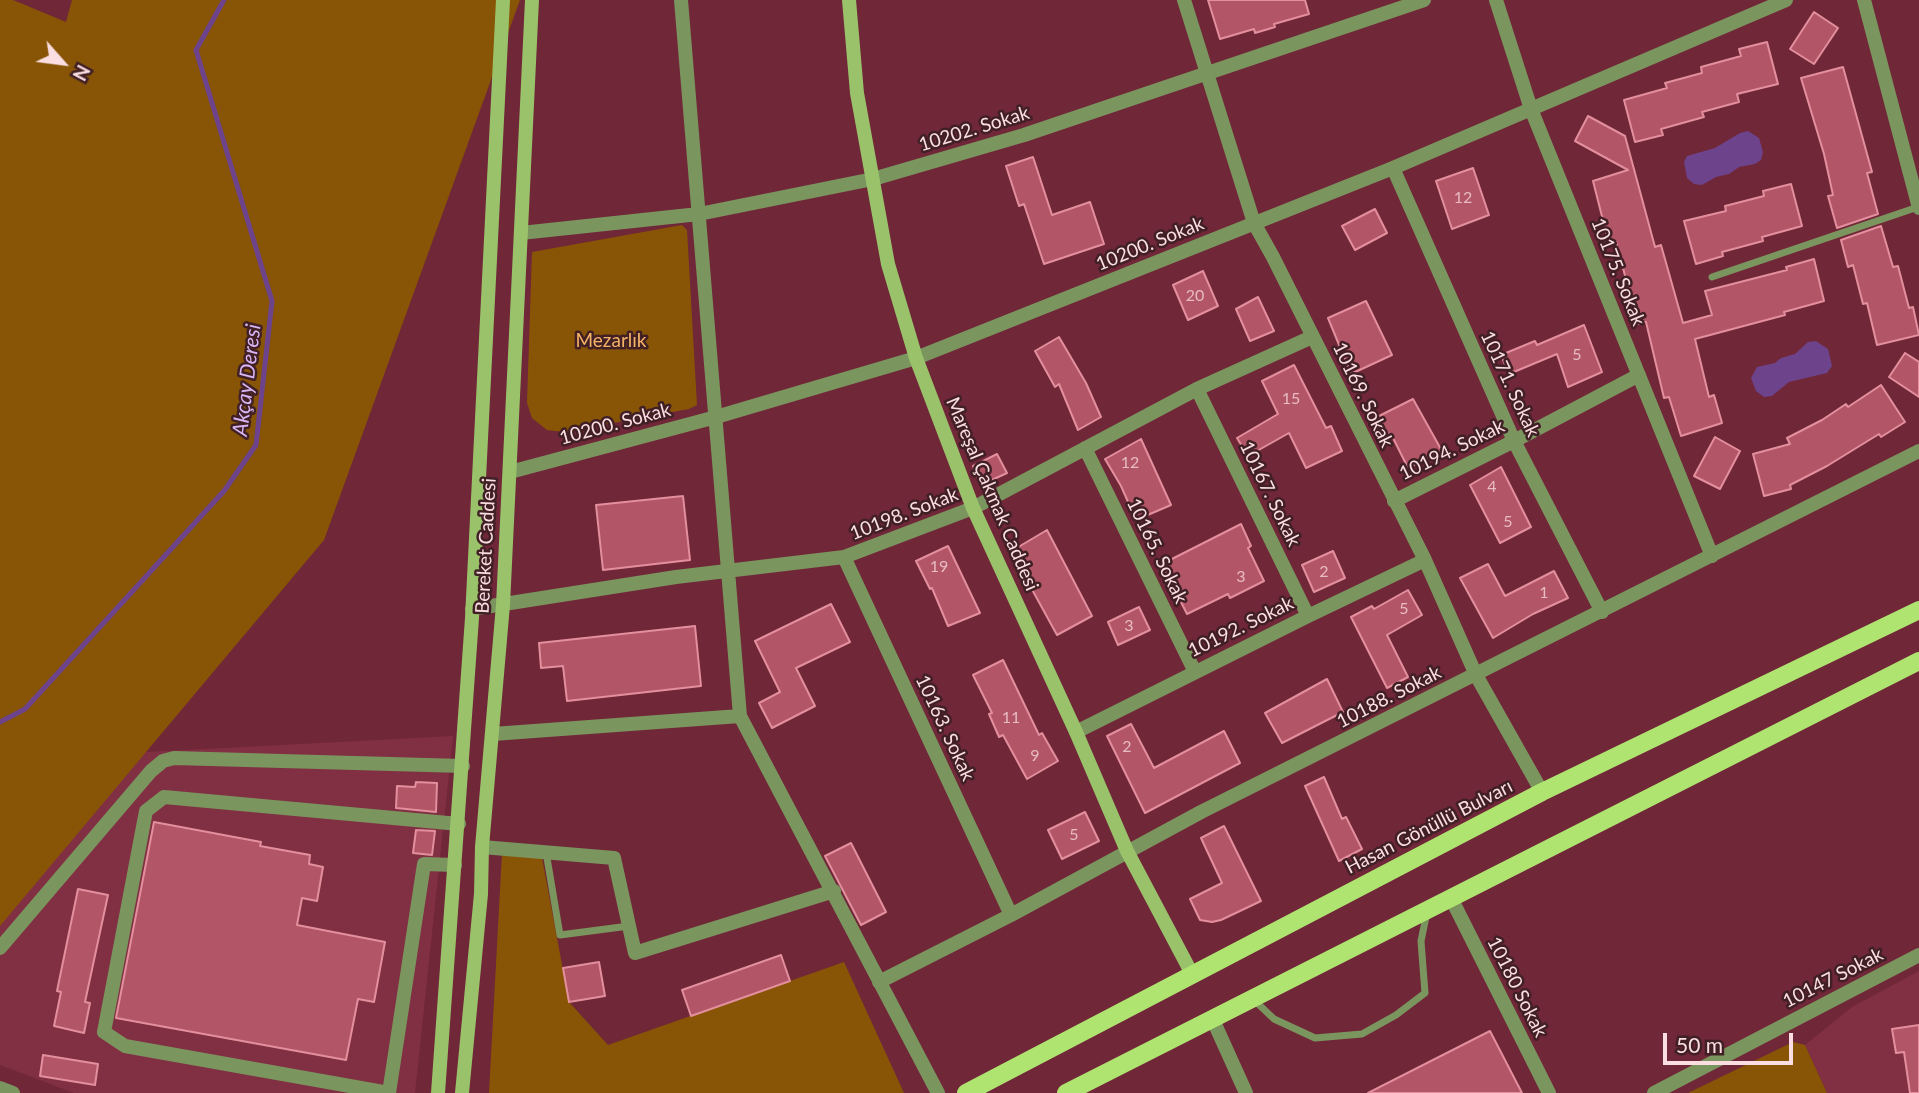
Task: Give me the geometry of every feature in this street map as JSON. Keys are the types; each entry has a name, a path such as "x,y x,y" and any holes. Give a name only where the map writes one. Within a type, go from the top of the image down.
{"main road":[{"name":"Hasan Gönüllü Bulvarı","path":"966,1093 1542,792 1919,610"},
{"path":"1066,1093 1919,661"}],"street":[{"name":"Bereket Caddesi","path":"438,1093 463,766 503,0"},
{"name":"Bereket Caddesi","path":"462,1093 481,894 482,847 503,605 532,0"},
{"path":"681,0 740,716 938,1093"},
{"name":"Mareşal Çakmak Caddesi","path":"849,0 856,93 888,264 916,358 973,508 1076,732 1127,851 1192,974"},
{"name":"10169. Sokak","path":"1184,0 1254,223 1425,560 1476,675 1542,792"},
{"name":"10202. Sokak","path":"521,233 699,214 873,179 1024,135 1423,0"},
{"name":"10175. Sokak","path":"1496,0 1531,109 1712,556"},
{"name":"10200. Sokak","path":"510,472 916,358 1393,168 1786,0"},
{"path":"1864,0 1919,207"},
{"name":"10171. Sokak","path":"1393,168 1514,441 1602,612"},
{"name":"10198. Sokak","path":"472,609 677,577 844,556 973,508 1197,389 1312,337"},
{"name":"10194. Sokak","path":"1394,501 1639,376"},
{"name":"10167. Sokak","path":"1197,389 1307,615"},
{"name":"10165. Sokak","path":"1085,448 1195,671"},
{"name":"10188. Sokak","path":"879,982 1011,915 1127,851 1919,451"},
{"name":"10163. Sokak","path":"844,556 1011,915"},
{"name":"10192. Sokak","path":"1076,732 1307,615 1425,560"},
{"path":"493,734 740,716"},
{"path":"0,948 151,771 163,761 174,758 463,766"},
{"path":"455,865 424,864 389,1093 125,1046 104,1032 146,811 164,797 459,824"},
{"path":"482,847 614,858 635,953 834,891"},
{"name":"10180 Sokak","path":"1451,898 1549,1093"},
{"name":"10147 Sokak","path":"1654,1093 1919,955"},
{"path":"1213,1020 1246,1093"},
{"path":"0,1088 13,1093"}],"lane":[{"path":"1712,277 1919,207"},
{"path":"546,852 560,935 629,926"},
{"path":"1252,999 1274,1019 1315,1038 1362,1034 1396,1015 1424,993 1421,941 1427,910"}],"shaded area":[{"path":"1748,131 1759,138 1763,152 1761,160 1739,167 1702,185 1694,184 1687,178 1684,162 1687,156 1715,148"},
{"path":"1816,341 1828,349 1832,366 1827,373 1789,382 1772,396 1764,397 1756,391 1751,378 1757,367 1775,363 1795,354 1808,342"},
{"path":"453,736 415,1093 74,1093 0,1065 0,919 128,753"},
{"path":"1919,971 1919,1093 1827,1093 1805,1045 1852,1007"}],"green space":[{"path":"0,0 13,0 66,22 72,0 520,0 324,540 0,926"},
{"name":"Mezarlık","path":"682,225 687,230 697,405 689,409 564,432 547,430 532,418 527,403 532,252"},
{"path":"502,853 542,858 569,1002 608,1045 844,962 904,1093 489,1093"},
{"path":"1793,1042 1805,1045 1827,1093 1688,1093"}],"building":[{"path":"1208,0 1305,0 1309,14 1274,24 1275,27 1255,33 1254,29 1220,39"},
{"path":"1814,12 1838,28 1814,64 1790,49"},
{"path":"1767,42 1778,84 1737,94 1739,102 1702,112 1704,117 1661,129 1663,135 1635,142 1624,100 1667,88 1665,83 1702,73 1701,67 1741,56 1739,49"},
{"path":"1843,67 1872,172 1867,173 1878,214 1837,228 1828,196 1833,195 1824,154 1801,78"},
{"path":"1588,116 1625,136 1655,247 1661,245 1683,323 1712,315 1705,291 1787,270 1786,267 1814,259 1824,301 1784,312 1785,315 1695,339 1709,397 1714,395 1722,423 1681,436 1669,397 1664,398 1646,322 1638,324 1616,242 1609,244 1593,181 1628,170 1575,141"},
{"path":"1033,157 1052,215 1090,202 1104,244 1044,264 1024,204 1019,206 1006,166"},
{"path":"1473,168 1489,215 1452,229 1436,181"},
{"path":"1791,184 1802,226 1762,237 1763,241 1722,252 1723,256 1696,264 1684,221 1726,211 1725,206 1764,196 1763,191"},
{"path":"1375,209 1387,233 1355,250 1342,226"},
{"path":"1881,226 1893,267 1898,266 1909,308 1913,307 1919,335 1877,345 1867,303 1863,304 1853,265 1848,267 1841,240"},
{"path":"1203,271 1218,306 1188,320 1173,285"},
{"path":"1258,297 1274,331 1250,341 1236,309"},
{"path":"1366,301 1392,355 1351,374 1328,318"},
{"path":"1584,325 1602,372 1568,387 1557,354 1509,374 1501,355 1535,341 1537,345"},
{"path":"1059,337 1086,383 1101,417 1078,430 1059,384 1055,387 1035,351"},
{"path":"1905,353 1919,362 1919,397 1889,377"},
{"path":"1294,365 1326,428 1331,426 1342,451 1306,468 1289,433 1248,456 1237,438 1278,414 1262,381"},
{"path":"1881,385 1905,422 1790,485 1791,489 1764,496 1753,454 1790,444 1787,438 1846,404 1848,407"},
{"path":"1413,399 1442,451 1408,468 1391,434 1386,436 1377,417"},
{"path":"1715,437 1740,451 1720,489 1694,476"},
{"path":"1141,439 1171,505 1136,520 1105,459"},
{"path":"997,454 1007,473 981,485 973,466"},
{"path":"1501,467 1531,527 1500,543 1470,485"},
{"path":"683,496 690,560 603,570 596,505"},
{"path":"1241,524 1251,546 1248,548 1264,581 1230,598 1228,594 1187,614 1162,564"},
{"path":"1047,530 1092,616 1057,635 1029,584 1034,582 1015,549"},
{"path":"948,546 980,613 948,626 932,588 930,589 916,561"},
{"path":"1333,551 1345,578 1314,592 1302,565"},
{"path":"1488,564 1505,596 1554,571 1568,598 1533,614 1493,638 1460,578"},
{"path":"1408,590 1422,615 1387,635 1408,677 1387,688 1351,617 1372,606 1374,609"},
{"path":"831,604 850,642 796,668 815,706 772,728 759,703 780,692 755,641"},
{"path":"1139,607 1150,630 1118,645 1108,622"},
{"path":"695,626 701,686 567,701 563,666 541,668 539,643"},
{"path":"1003,660 1039,735 1042,733 1058,761 1027,779 1003,735 999,737 989,714 992,713 973,675"},
{"path":"1327,679 1343,712 1282,743 1265,713"},
{"path":"1131,724 1154,768 1224,731 1240,763 1145,813 1107,736"},
{"path":"1324,777 1342,819 1346,817 1362,849 1339,861 1305,786"},
{"path":"416,782 437,783 436,812 396,808 397,786 415,787"},
{"path":"1085,812 1099,841 1062,859 1048,830"},
{"path":"154,822 261,842 260,846 310,855 309,864 323,867 317,901 302,898 297,925 385,942 374,1002 358,999 346,1060 116,1018"},
{"path":"1224,826 1261,901 1221,920 1200,920 1190,899 1222,883 1201,838"},
{"path":"416,830 435,831 432,855 413,853"},
{"path":"851,843 886,912 861,925 825,856"},
{"path":"78,889 108,895 85,1002 90,1003 84,1033 54,1026 61,992 57,991"},
{"path":"781,955 790,981 691,1016 682,990"},
{"path":"599,962 605,996 569,1002 563,968"},
{"path":"1919,1025 1919,1093 1910,1093 1904,1052 1896,1053 1892,1029"},
{"path":"1490,1031 1522,1093 1368,1093"},
{"path":"43,1055 98,1064 95,1085 40,1076"}],"waterway":[{"name":"Akçay Deresi","path":"0,722 25,709 224,491 256,445 272,301 196,50 224,0"}]}
